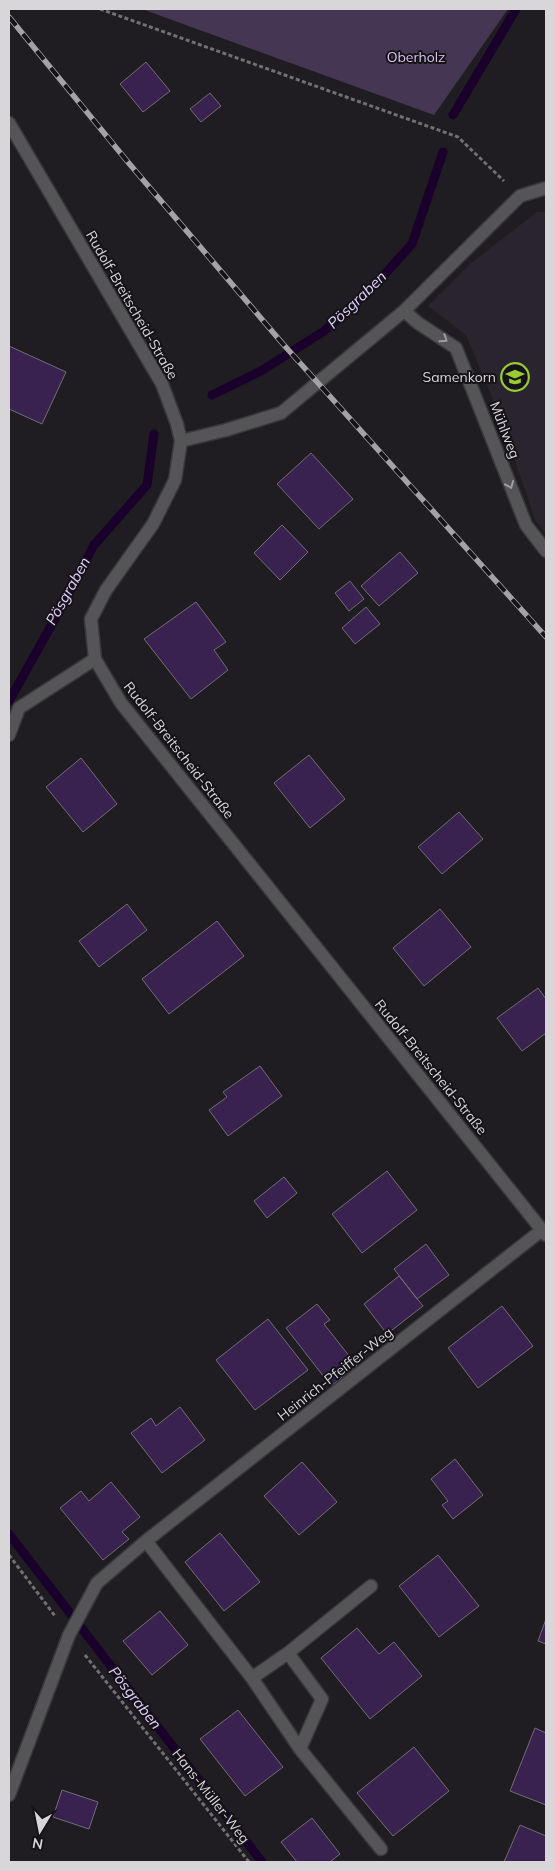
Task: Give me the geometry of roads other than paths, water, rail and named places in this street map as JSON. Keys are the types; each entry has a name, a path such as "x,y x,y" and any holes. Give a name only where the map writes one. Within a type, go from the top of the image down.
{"street":[{"name":"Rudolf-Breitscheid-Straße","path":"9,123 162,384 177,424 181,441 175,480 154,524 106,590 91,619 95,659 121,703 544,1233"},
{"path":"181,441 226,430 281,413 404,311 520,196 546,188"},
{"name":"Mühlweg","path":"404,311 418,323 456,348 526,526 546,551"},
{"path":"9,735 20,708 95,659"},
{"name":"Heinrich-Pfeiffer-Weg","path":"9,1795 72,1630 97,1584 146,1541 544,1233"},
{"path":"146,1541 252,1678 300,1749 381,1849"},
{"path":"252,1678 288,1653 371,1586"},
{"path":"288,1653 322,1698 300,1749"}],"waterway":[{"name":"Pösgraben","path":"453,115 516,9"},
{"name":"Pösgraben","path":"212,395 261,371 324,331 376,284 412,244 443,152"},
{"name":"Pösgraben","path":"9,701 94,545 147,485 154,434"},
{"name":"Pösgraben","path":"9,1534 262,1862"}],"railway":[{"path":"9,17 127,161 283,344 546,637"}],"place":[{"name":"Samenkorn","path":"515,377"}],"park label":[{"name":"Oberholz","path":"416,57"}]}
